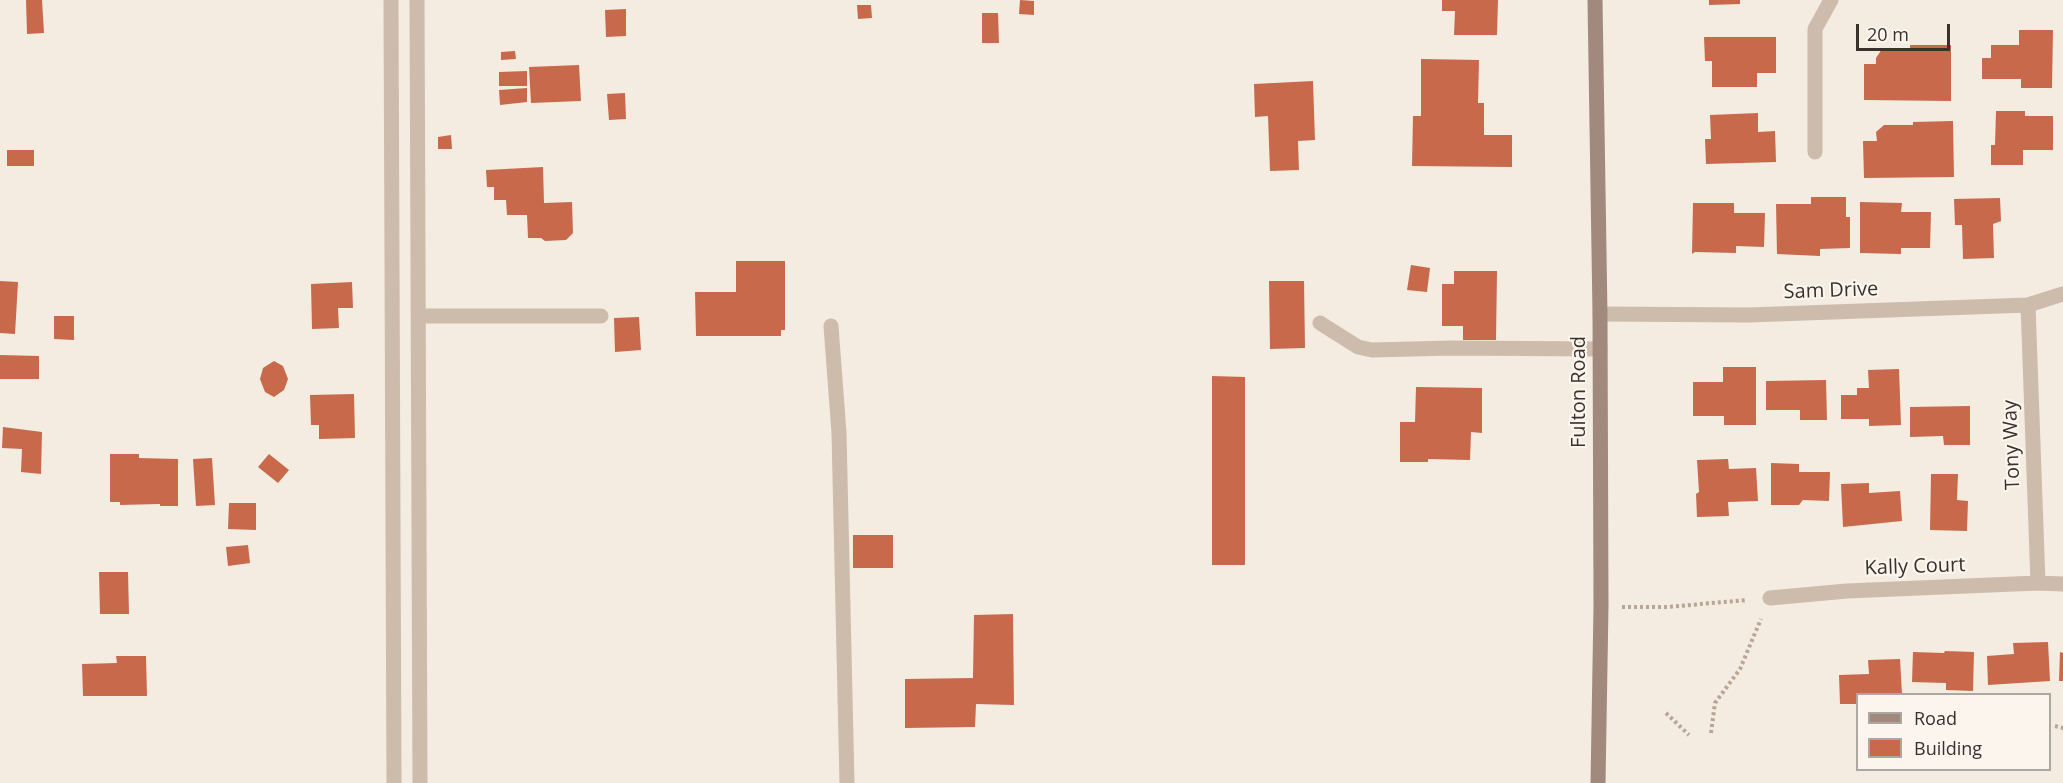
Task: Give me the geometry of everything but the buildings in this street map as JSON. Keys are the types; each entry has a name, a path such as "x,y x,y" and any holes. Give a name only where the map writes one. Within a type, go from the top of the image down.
{"main road":[{"name":"Fulton Road","path":"1595,0 1600,314 1601,606 1598,783"}],"street":[{"path":"391,0 394,783"},
{"path":"417,0 420,783"},
{"path":"1815,152 1815,28 1831,0"},
{"name":"Sam Drive","path":"1600,314 1749,315 2028,305 2063,294"},
{"name":"Tony Way","path":"2028,305 2038,583"},
{"path":"420,316 601,316"},
{"path":"1320,323 1358,347 1372,350 1600,349"},
{"path":"831,326 839,433 847,783"},
{"name":"Kally Court","path":"1770,598 1847,591 2038,583 2063,584"}],"path":[{"path":"1601,606 1667,607 1770,598 1740,669 1715,703 1711,733"},
{"path":"1666,713 1689,735"},
{"path":"2055,726 2063,728"}]}
